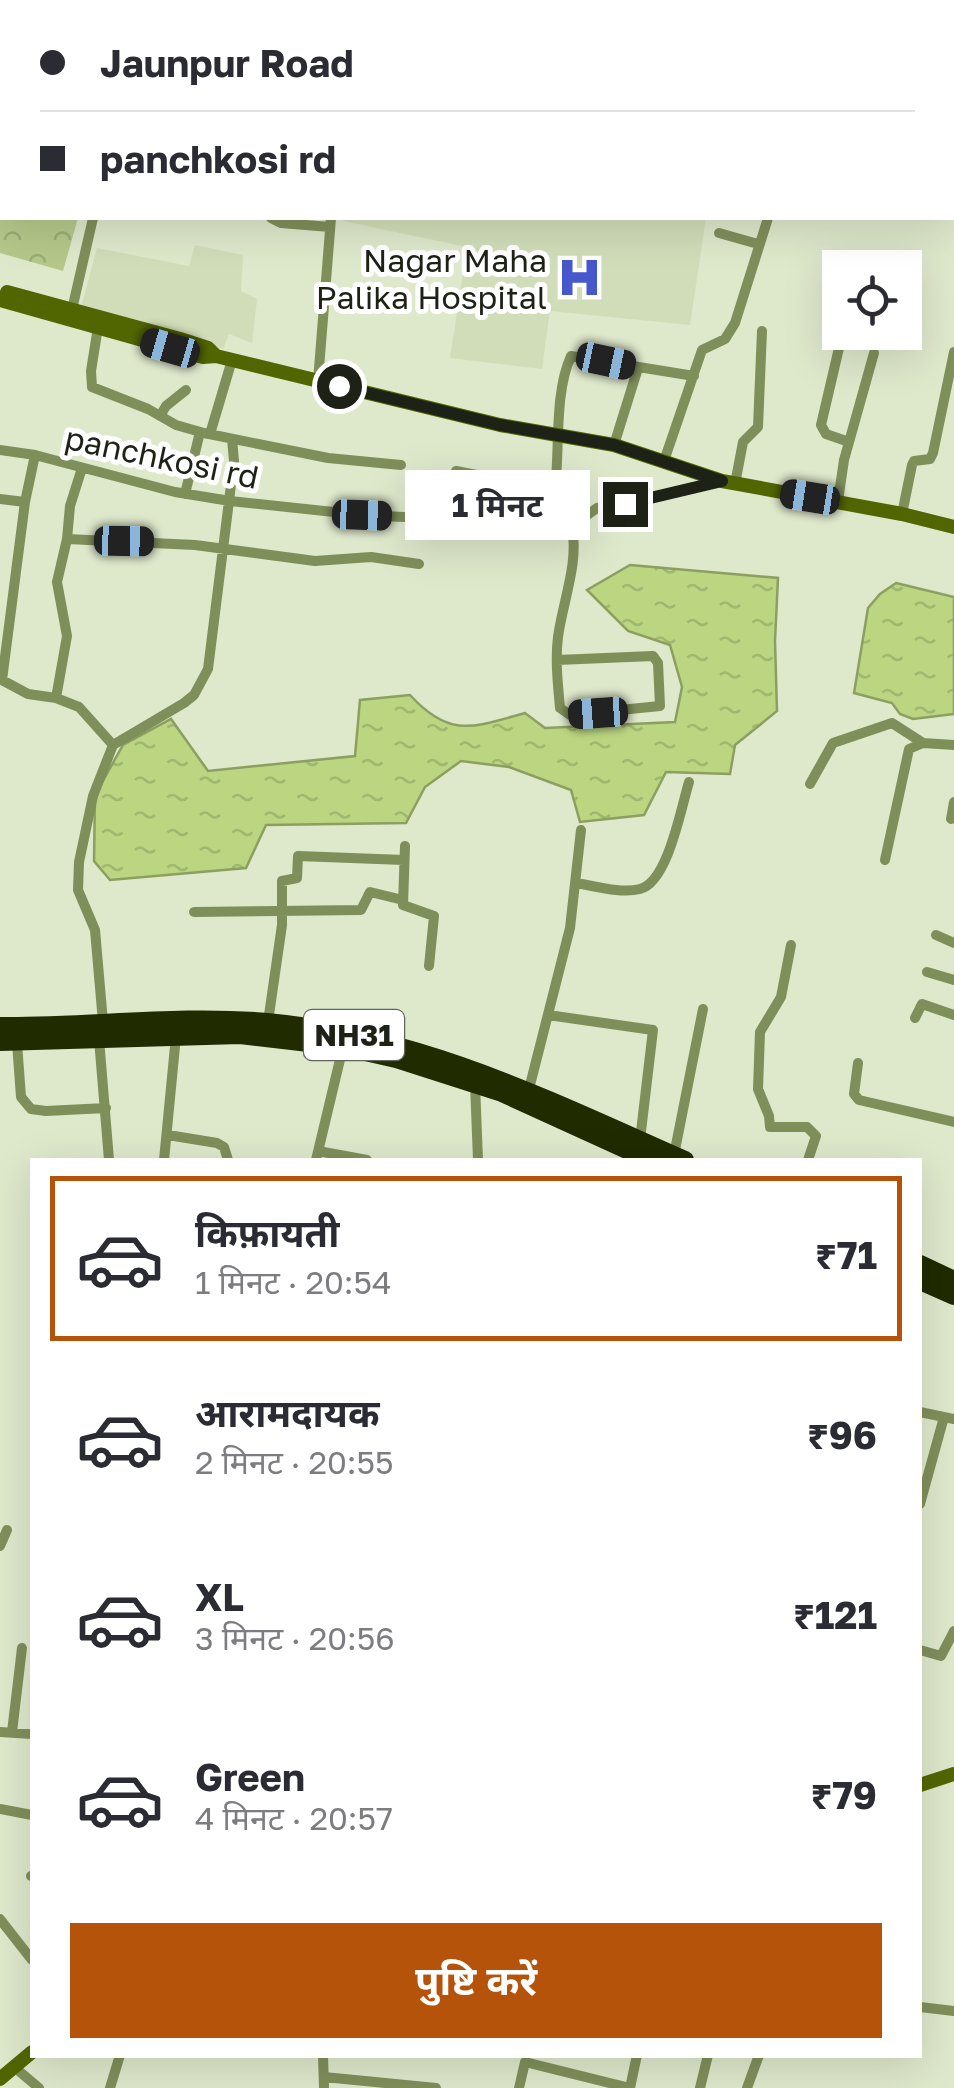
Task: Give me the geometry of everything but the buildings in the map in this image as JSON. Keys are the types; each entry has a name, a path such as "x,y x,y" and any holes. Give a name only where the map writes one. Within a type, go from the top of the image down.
{"highway":[{"name":"NH31","path":"8,1043 222,1020 341,1032 529,1089 641,1154"},
{"name":"NH31","path":"0,1026 294,1039 343,1047 475,1084 641,1154 679,1158"},
{"path":"922,1265 954,1280"},
{"path":"922,1281 954,1296"}],"street":[{"path":"71,314 93,220"},
{"path":"274,220 331,222 318,381"},
{"path":"664,461 702,350 725,339 735,323 767,220"},
{"path":"720,233 758,244"},
{"path":"0,290 71,314 98,328 202,357 216,356 500,425 614,445 728,483 838,501 954,527"},
{"path":"0,300 180,338 208,348 216,356"},
{"path":"98,328 92,388 176,425 205,433 328,458 401,465"},
{"path":"728,483 743,442 758,428 762,331"},
{"path":"839,350 821,425 826,434 849,442"},
{"path":"902,514 914,461 930,459 933,453 954,352"},
{"path":"838,501 849,442 874,354"},
{"path":"555,490 558,435 572,356 694,376"},
{"path":"185,494 232,360"},
{"path":"614,445 638,368"},
{"path":"160,416 186,390"},
{"path":"109,1158 95,930 78,890 78,874 93,796 113,745 184,703 202,684 208,669 230,501 232,438"},
{"name":"panchkosi rd","path":"0,450 230,501 446,519 545,532 572,526 597,508 728,483"},
{"path":"34,455 24,502 1,679 28,694 80,707 113,745"},
{"path":"56,698 68,636 57,592 70,506 82,468"},
{"path":"456,471 580,495"},
{"path":"0,499 24,502"},
{"path":"556,660 653,656 658,664 660,706 564,714 560,708 556,660 572,570 572,526"},
{"path":"67,539 221,548 316,561 370,557 420,564"},
{"path":"810,784 832,742 854,734 892,723 923,743"},
{"path":"886,860 910,749 923,743 954,744"},
{"path":"576,883 632,890 645,888 656,880 664,866 689,782"},
{"path":"951,819 954,802"},
{"path":"529,1089 570,928 580,830"},
{"path":"404,846 403,900 408,909 434,916 429,966"},
{"path":"268,1022 283,910 282,881 298,878 298,856 404,860"},
{"path":"194,912 362,910 370,892 403,900"},
{"path":"936,935 954,943"},
{"path":"791,945 781,997 760,1032 758,1089 770,1127 807,1127 816,1136 809,1158"},
{"path":"927,972 954,980"},
{"path":"915,1018 922,1004 954,1015"},
{"path":"679,1158 703,1009"},
{"path":"548,1015 653,1030 641,1154"},
{"path":"164,1158 176,1035"},
{"path":"8,1043 22,1096 31,1108 106,1108"},
{"path":"317,1156 343,1047"},
{"path":"858,1062 853,1085 859,1100 954,1122"},
{"path":"475,1084 478,1158"},
{"path":"168,1135 218,1143 227,1158"},
{"path":"922,1412 949,1418 922,1498"},
{"path":"0,1546 7,1530"},
{"path":"922,1651 941,1656 954,1632"},
{"path":"6,1732 22,1648"},
{"path":"922,1784 954,1774"},
{"path":"0,1809 30,1815"},
{"path":"0,1919 30,1957"},
{"path":"922,2007 954,2011"},
{"path":"0,2079 30,2053"},
{"path":"110,2088 119,2058"},
{"path":"323,2058 324,2083 436,2088"},
{"path":"519,2088 525,2059 582,2082 630,2088 636,2058"},
{"path":"700,2088 707,2058"},
{"path":"748,2088 758,2058"},
{"path":"13,2066 39,2088"}],"shaded area":[{"name":"Nagar Maha Palika Hospital","path":"706,220 690,325 550,311 542,369 450,358 467,247 343,221"},
{"path":"195,245 243,255 241,291 257,299 252,343 229,334 223,349 81,307 97,248 189,266"}],"green space":[{"path":"0,220 77,220 63,271 0,253"}],"water":[{"path":"630,565 778,578 777,711 735,745 730,774 666,772 644,815 580,822 571,790 509,767 461,761 425,787 406,823 266,825 246,868 110,880 94,861 95,795 123,745 171,719 208,771 355,756 360,700 410,695 438,718 463,726 525,713 545,728 675,722 682,687 670,645 628,631 587,590"},
{"path":"896,583 954,597 954,714 913,719 900,714 892,703 854,693 868,608"}],"place":[{"name":"Nagar Maha Palika Hospital","path":"580,278"}],"route":[{"path":"339,386 500,425 614,445 722,481 625,504"}]}
